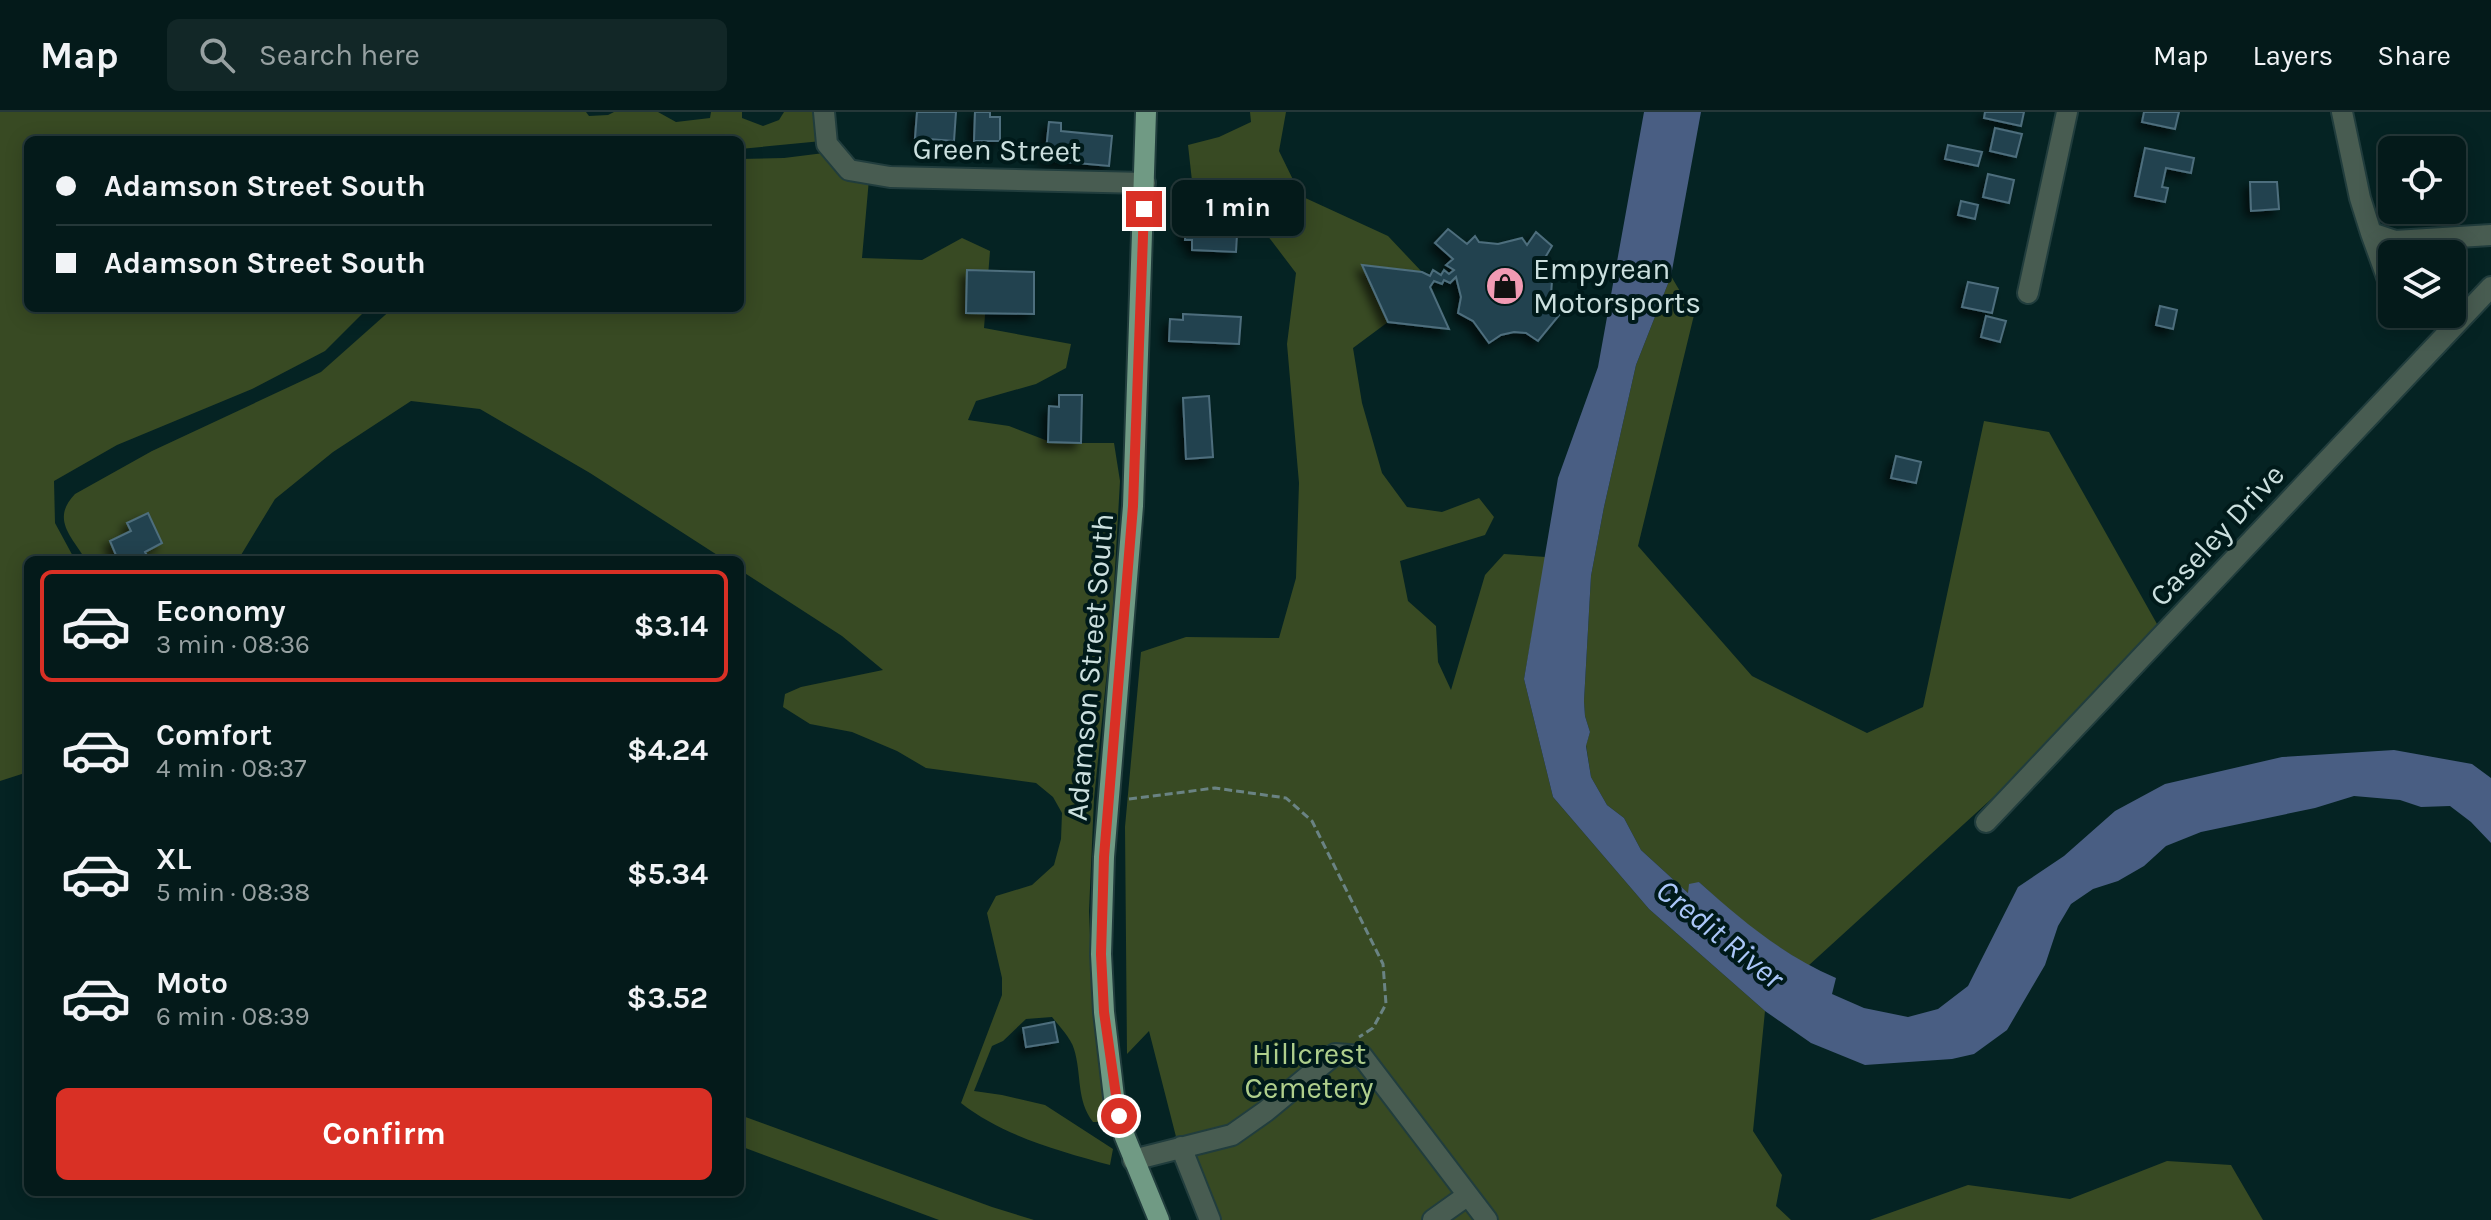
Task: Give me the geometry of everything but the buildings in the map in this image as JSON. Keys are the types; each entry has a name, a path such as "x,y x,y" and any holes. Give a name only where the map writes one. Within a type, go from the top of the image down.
{"main road":[{"name":"Adamson Street South","path":"1146,112 1133,506 1104,857 1102,985 1114,1097 1133,1160 1158,1220"}],"street":[{"name":"Green Street","path":"824,112 827,144 849,170 890,177 1145,183"},
{"path":"2028,293 2067,112"},
{"path":"2342,112 2360,198 2378,252"},
{"path":"2371,233 2395,241 2491,235"},
{"name":"Caseley Drive","path":"1986,822 2491,287"},
{"path":"1133,1160 1232,1135 1335,1054 1362,1056 1487,1220"},
{"path":"1181,1147 1210,1220"},
{"path":"1433,1220 1468,1195"}],"path":[{"path":"1109,801 1215,788 1286,798 1312,821 1383,964 1386,1004 1373,1028 1335,1054"}],"green space":[{"path":"0,112 586,112 589,116 614,112 658,112 676,122 710,118 711,112 742,112 742,118 763,126 779,120 784,112 823,112 822,141 744,149 744,136 24,136 24,312 364,312 325,351 252,389 117,445 54,481 55,523 73,556 24,556 24,773 0,781"},
{"name":"Hillcrest Cemetery","path":"1250,112 1286,112 1279,151 1301,196 1388,236 1422,272 1363,266 1388,322 1353,348 1362,403 1382,473 1407,507 1442,512 1479,498 1494,517 1485,535 1400,561 1408,601 1436,626 1438,662 1451,690 1485,575 1504,554 1546,557 1524,679 1553,797 1649,909 1765,1011 1753,1131 1782,1175 1776,1206 1791,1220 1206,1220 1184,1168 1149,1031 1127,1054 1125,827 1141,652 1186,637 1279,638 1296,578 1299,483 1287,344 1296,273 1261,227 1250,188 1192,181 1188,145 1219,137 1251,122"},
{"path":"824,153 869,179 862,258 922,260 962,238 990,251 984,328 1071,344 1066,368 1036,384 976,401 968,420 1009,426 1053,443 1114,443 1120,481 1112,622 1094,799 1089,911 1093,1008 1107,1115 1103,1122 1093,1122 1088,1114 1072,1045 1052,1017 1026,1019 1003,1041 992,1046 974,1091 1045,1105 1113,1149 1110,1165 1013,1133 961,1103 1002,995 1002,978 987,913 996,896 1032,885 1054,865 1061,839 1062,813 1053,797 1036,783 926,768 897,751 852,732 810,724 783,707 785,694 801,687 883,670 842,636 744,573 744,556 719,556 590,473 480,409 411,401 333,452 275,499 240,556 147,556 145,552 162,543 148,513 131,531 110,541 117,556 83,556 66,527 64,511 75,494 152,451 321,372 388,312 744,312 744,159"},
{"path":"1671,276 1694,315 1638,546 1752,676 1867,733 1923,707 1984,421 2049,432 2166,640 1808,966 1747,926 1699,882 1689,894 1641,850 1624,818 1607,805 1591,777 1586,745 1590,732 1584,701 1591,576 1636,365"},
{"path":"744,1116 1034,1220 939,1220 744,1147"},
{"path":"2167,1161 2231,1165 2263,1220 1870,1220 1968,1185 2070,1199"}],"water":[{"name":"Credit River","path":"1644,112 1701,112 1671,276 1636,365 1591,576 1584,701 1590,732 1586,746 1591,777 1607,805 1624,818 1641,850 1688,893 1689,884 1699,882 1763,936 1798,959 1836,978 1832,994 1864,1008 1908,1017 1938,1009 1968,986 2018,887 2064,856 2115,811 2165,784 2282,757 2394,750 2472,764 2491,778 2491,843 2450,806 2421,807 2400,800 2354,796 2315,808 2201,832 2166,846 2144,866 2118,881 2093,889 2071,904 2058,926 2045,965 2007,1030 1974,1054 1952,1059 1865,1065 1811,1043 1765,1011 1649,909 1553,797 1524,679 1558,478 1598,367"}],"place":[{"name":"Empyrean Motorsports","path":"1505,286"}],"route":[{"path":"1119,1116 1104,1012 1101,954 1104,857 1133,506 1144,209"}]}
